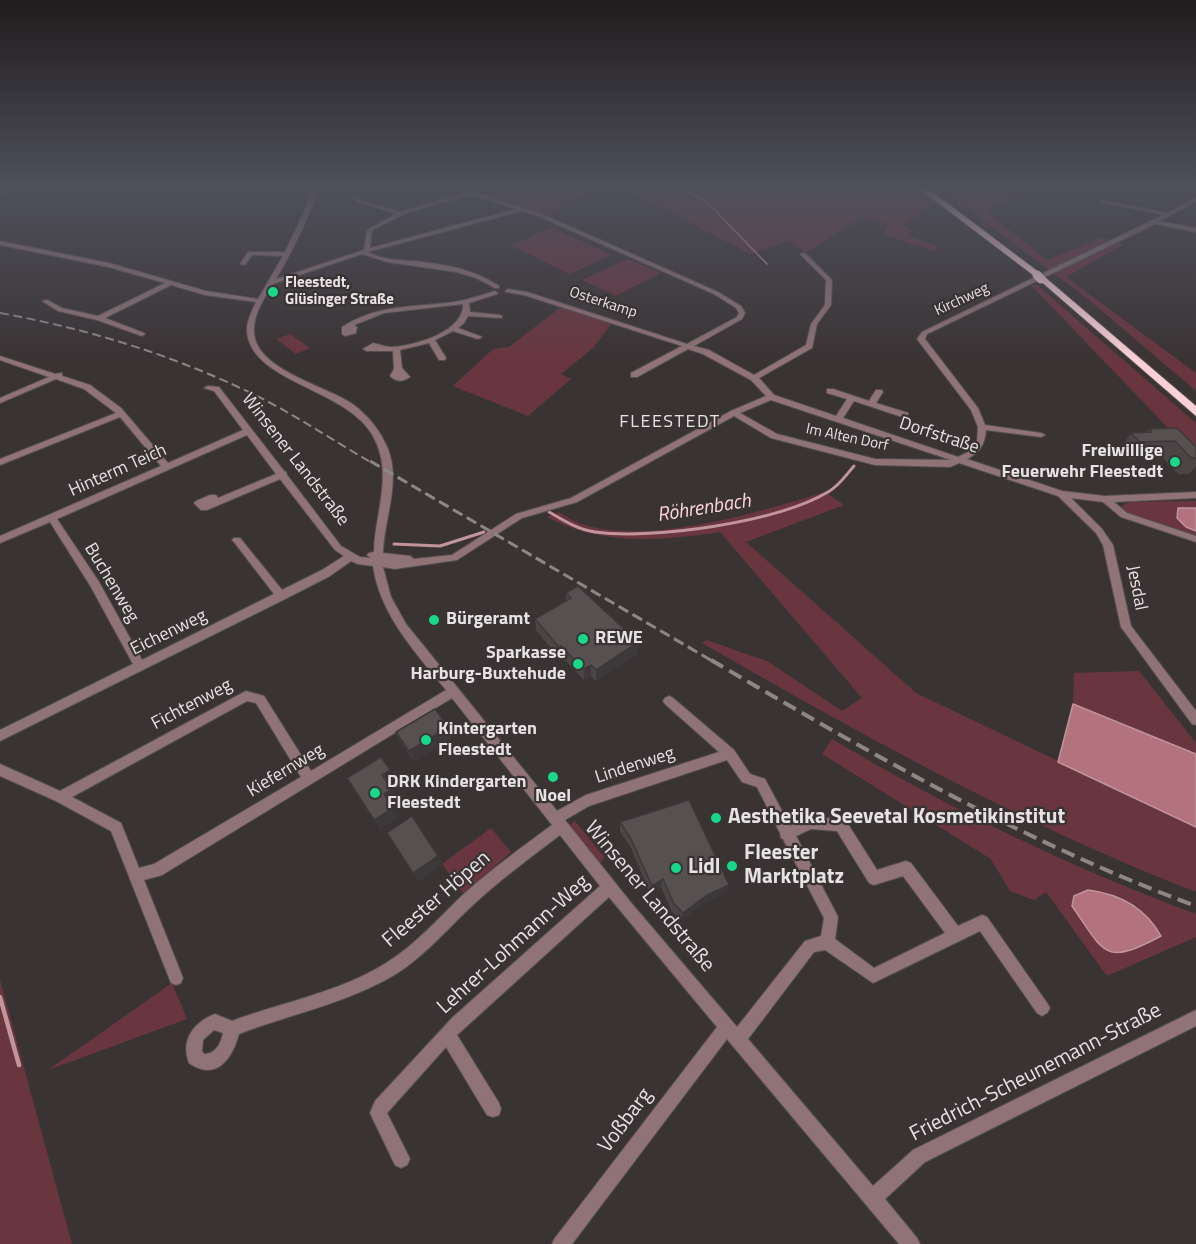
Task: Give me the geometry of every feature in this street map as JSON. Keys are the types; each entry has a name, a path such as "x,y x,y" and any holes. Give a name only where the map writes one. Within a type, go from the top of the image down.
{"highway":[{"path":"1002,245 1044,275 1196,412"},
{"path":"1006,245 1196,398"}],"street":[{"path":"10,245 90,261 205,293 261,302"},
{"name":"Winsener Landstraße","path":"290,245 252,319 250,333 256,349 264,359 286,374 346,403 372,426 382,443 391,475 379,559 383,588 391,610 453,692 609,887 911,1244"},
{"path":"365,252 366,245"},
{"path":"272,282 390,245"},
{"path":"605,245 716,293 739,307 742,313 740,318 634,375"},
{"name":"Kirchweg","path":"981,427 975,410 921,339 924,333 1106,245"},
{"name":"Osterkamp","path":"365,252 393,261 445,268 488,281 496,290 506,287 508,291 525,293 689,345 754,378 771,397"},
{"path":"243,264 250,253 286,254"},
{"path":"754,378 808,346 814,324 828,304 830,280 803,254"},
{"path":"99,318 171,283"},
{"path":"349,325 379,310 466,301 496,290"},
{"path":"45,301 60,310 99,318 142,334"},
{"path":"398,369 392,349 430,340 453,329 466,314 466,301"},
{"path":"466,314 500,317"},
{"path":"453,329 478,337"},
{"path":"430,340 442,358"},
{"path":"0,358 59,375 87,387 121,414 167,467"},
{"path":"0,401 59,375"},
{"name":"Winsener Landstraße","path":"208,388 216,390 338,548 358,560 379,559"},
{"path":"830,391 905,415"},
{"path":"871,404 879,392"},
{"path":"379,559 420,562 459,556 519,516 574,500 734,413 771,397"},
{"name":"Dorfstraße","path":"771,397 1061,494 1105,499 1124,515 1196,539"},
{"path":"838,420 852,398"},
{"name":"Im Alten Dorf","path":"734,413 774,436 855,458 889,463 950,464 961,460"},
{"path":"0,462 121,414"},
{"path":"961,460 981,443 981,427 1041,435"},
{"name":"Hinterm Teich","path":"0,540 249,431"},
{"path":"217,502 283,474"},
{"name":"Jesdal","path":"1061,494 1099,531 1108,545 1126,627 1196,720"},
{"path":"1105,499 1196,495"},
{"name":"Buchenweg","path":"52,518 95,585 140,666"},
{"path":"237,540 281,596"},
{"name":"Eichenweg","path":"0,736 281,596 335,568 351,556"},
{"name":"Kiefernweg","path":"136,876 157,870 453,692"},
{"name":"Fichtenweg","path":"60,797 246,696 260,699 309,779"},
{"path":"669,701 729,754 746,778 761,783 831,917 827,942 873,976 982,922 1042,1008"},
{"name":"Lindenweg","path":"558,823 586,801 729,754"},
{"path":"0,770 60,797 116,827 176,978"},
{"name":"Fleester Höpen","path":"232,1029 343,991 380,974 430,940 470,898 558,823"},
{"path":"786,834 810,823 841,825 874,878 906,868 956,936"},
{"name":"Lehrer-Lohmann-Weg","path":"401,1159 378,1113 447,1034 609,887"},
{"name":"Voßbarg","path":"561,1244 732,1033 810,946 827,942"},
{"name":"Friedrich-Scheunemann-Straße","path":"873,1198 919,1156 1196,1018"},
{"name":"Lehrer-Lohmann-Weg","path":"447,1034 493,1109"}],"shaded area":[{"path":"510,245 590,245 612,255 570,274"},
{"path":"733,245 776,245 750,254"},
{"path":"796,245 818,245 805,253"},
{"path":"916,245 938,247 934,251"},
{"path":"1016,245 1028,245 1047,260 1084,245 1122,245 1066,277 1196,373 1196,391 1088,299"},
{"path":"628,259 661,273 616,296 582,280"},
{"path":"1036,284 1196,423 1196,457 1031,285"},
{"path":"561,307 611,324 593,348 561,374 571,379 528,416 453,386 493,349 509,347"},
{"path":"290,334 310,348 296,354 276,339"},
{"path":"825,492 844,505 746,542 916,693 1196,827 1196,892 1068,838 944,777 702,643 706,640 767,661 842,711 862,698 720,532 676,538 632,539 589,533 547,517 559,512 585,525 616,531 652,531 727,519"},
{"path":"1196,501 1196,508 1178,508 1180,522 1196,531 1196,537 1128,515 1121,506 1130,502"},
{"path":"1178,508 1196,508 1196,531 1186,527 1177,518"},
{"path":"1139,671 1196,743 1196,754 1073,704 1074,673"},
{"path":"1073,704 1196,754 1196,827 1058,762"},
{"path":"832,739 920,789 1010,835 1102,877 1196,914 1196,937 1107,976 1046,892 1034,900 1010,891 991,859 822,754"},
{"path":"575,821 604,857 602,862 598,862 569,826"},
{"path":"491,828 511,852 464,894 442,864"},
{"path":"1088,890 1111,895 1130,904 1147,917 1161,936 1127,951 1116,953 1107,950 1099,944 1072,906 1074,896"},
{"path":"0,980 72,1244 0,1244"},
{"path":"172,983 187,1019 48,1070"}],"building":[{"path":"1177,428 1196,447 1196,458 1191,458 1175,441 1140,442 1131,433 1152,432 1149,429"},
{"name":"REWE","path":"578,586 638,642 596,670 591,665 584,669 561,646 559,647 535,619 571,598 566,593"},
{"path":"435,709 448,727 409,751 396,732"},
{"name":"DRK Kindergarten Fleestedt","path":"381,757 390,770 382,775 392,789 384,794 393,808 374,820 347,778"},
{"name":"Lidl","path":"689,800 729,885 707,895 683,913 674,904 663,879 652,886 631,839 620,822"},
{"path":"412,816 438,856 413,873 387,833"}],"waterway":[{"name":"Röhrenbach","path":"749,245 767,264"},
{"name":"Röhrenbach","path":"549,512 577,527 595,532 620,534 681,531 747,520 806,503 832,490 854,466"},
{"name":"Röhrenbach","path":"394,544 440,546 484,532"},
{"path":"0,997 19,1065"}],"railway":[{"path":"0,313 99,336 195,368 272,404 372,463"},
{"path":"370,461 714,662"},
{"path":"711,660 888,762 1009,825 1070,854 1196,906"}],"place":[{"name":"Fleestedt, Glüsinger Straße","path":"273,292"},
{"name":"Freiwillige Feuerwehr Fleestedt","path":"1175,462"},
{"name":"Bürgeramt","path":"434,620"},
{"name":"REWE","path":"583,639"},
{"name":"Sparkasse Harburg-Buxtehude","path":"578,664"},
{"name":"Kintergarten Fleestedt","path":"426,740"},
{"name":"Noel","path":"553,777"},
{"name":"DRK Kindergarten Fleestedt","path":"375,793"},
{"name":"Aesthetika Seevetal Kosmetikinstitut","path":"716,818"},
{"name":"Fleester Marktplatz","path":"732,866"},
{"name":"Lidl","path":"676,868"}],"district":[{"name":"FLEESTEDT","path":"670,423"}]}
